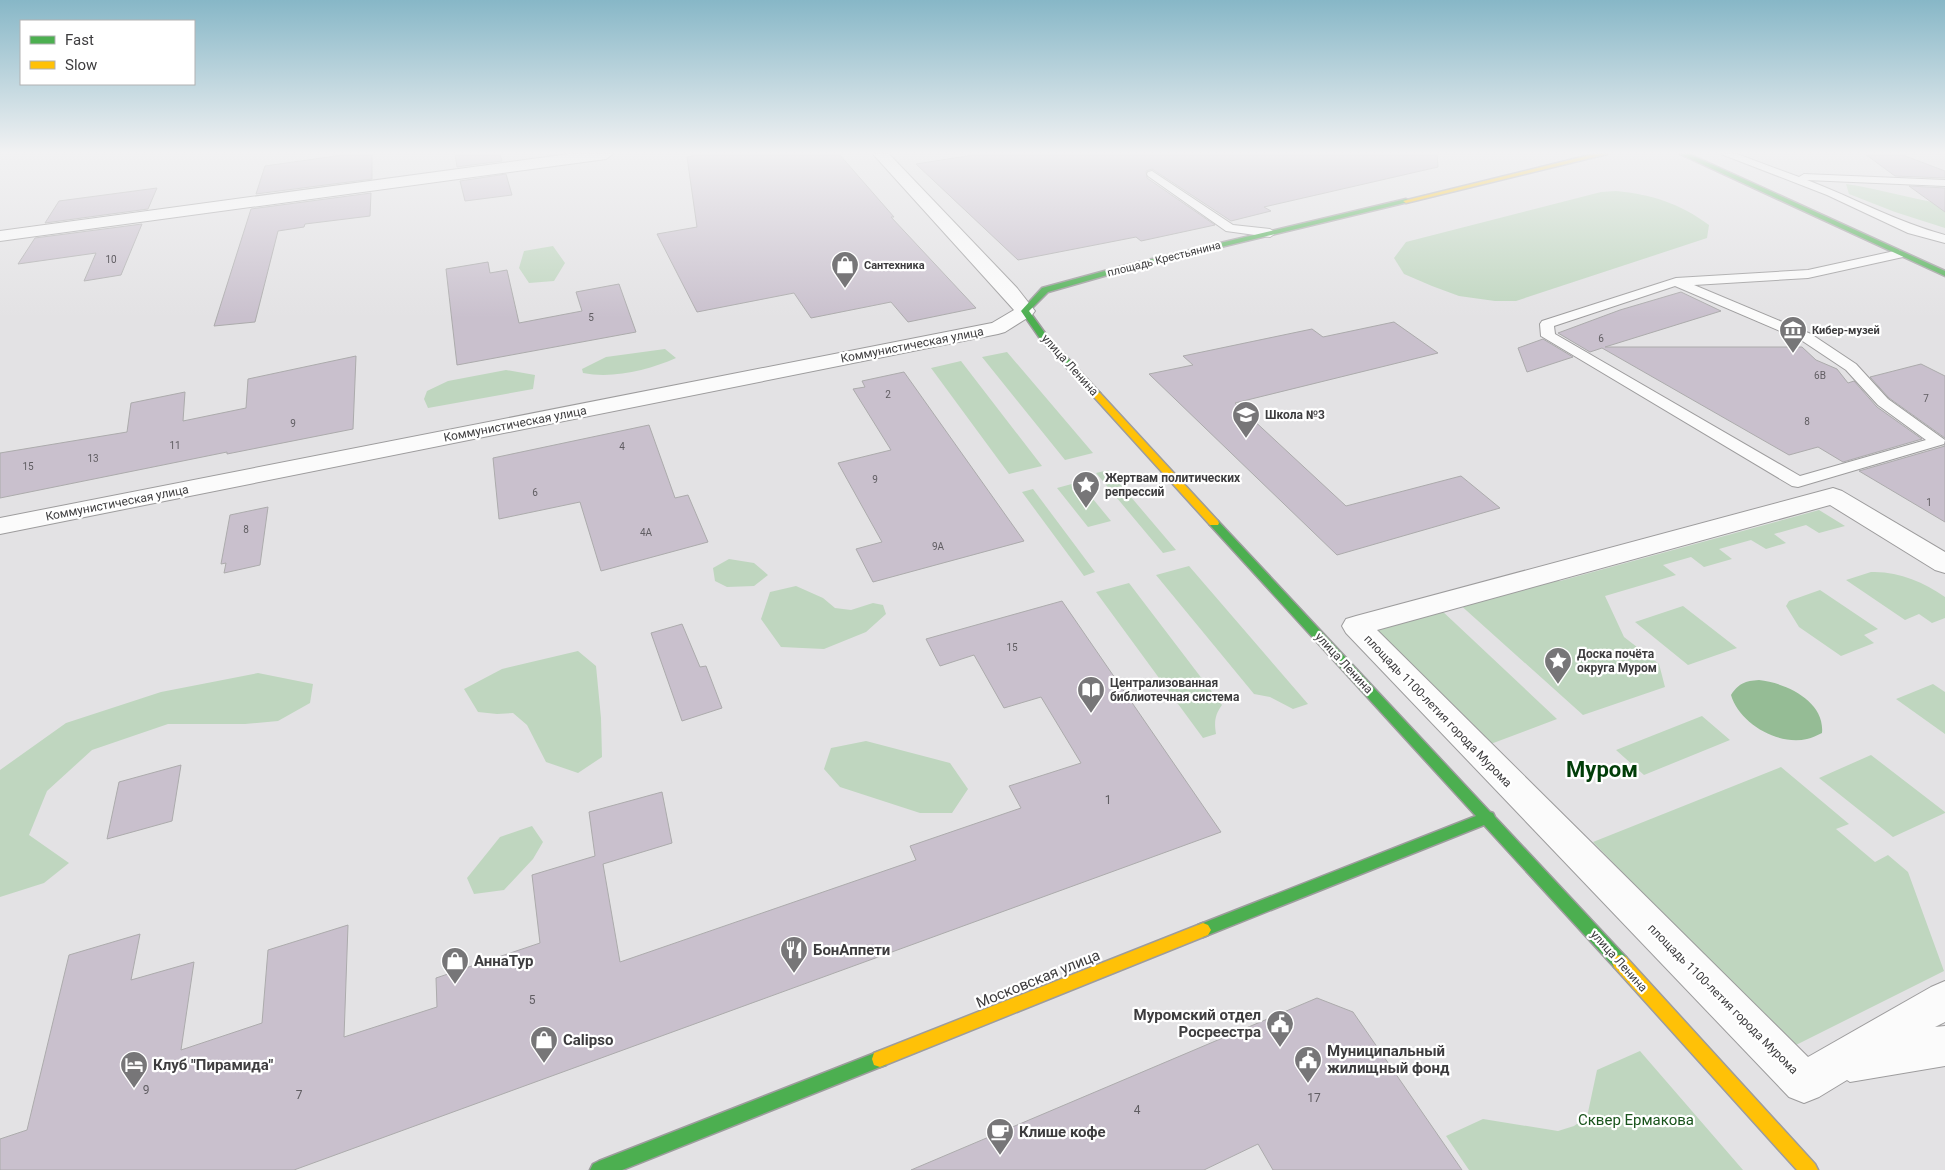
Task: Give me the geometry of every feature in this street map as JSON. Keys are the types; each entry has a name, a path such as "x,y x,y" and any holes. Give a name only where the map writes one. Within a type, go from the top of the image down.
{"street":[{"path":"0,236 202,209"},
{"name":"улица Ленина","path":"931,209 1010,292 1044,338 1432,759 1488,817 1809,1170"},
{"name":"площадь Крестьянина","path":"1025,311 1045,290 1123,268 1373,209"},
{"path":"1801,209 1945,274"},
{"name":"Коммунистическая улица","path":"0,526 998,328 1025,311"},
{"name":"площадь 1100-летия города Мурома","path":"1945,564 1833,496 1356,626 1804,1082 1820,1066 1945,1000"},
{"name":"Московская улица","path":"599,1170 1488,817"},
{"path":"1820,1066 1945,1046"}],"lane":[{"path":"1202,209 1230,228 1270,233"},
{"path":"1865,209 1912,230 1945,239"},
{"path":"1676,282 1806,337 1851,367 1883,402 1938,441 1798,482 1548,336 1547,324 1676,282 1808,274 1899,254"}],"green space":[{"path":"1536,209 1682,209 1709,225 1707,238 1516,301 1495,301 1459,296 1404,274 1394,258 1406,242"},
{"path":"1886,209 1945,209 1945,228"},
{"path":"553,246 565,263 554,281 529,283 519,268 524,251"},
{"path":"665,349 676,358 643,370 631,372 606,375 583,373 582,369 606,357"},
{"path":"1007,352 1093,453 1065,460 982,357"},
{"path":"961,361 1042,466 1009,474 931,368"},
{"path":"506,370 535,375 533,389 428,408 424,399 427,391 448,381"},
{"path":"1108,470 1176,550 1163,553 1096,473"},
{"path":"1079,482 1111,521 1088,527 1057,488"},
{"path":"1033,489 1095,572 1084,576 1022,492"},
{"path":"1819,510 1845,526 1819,533 1806,525 1774,534 1786,543 1766,549 1751,540 1719,549 1732,559 1704,567 1691,557 1663,565 1676,575 1605,596 1624,637 1659,664 1665,687 1583,715 1457,602 1537,581 1560,581"},
{"path":"729,559 754,563 768,575 754,586 727,587 715,581 713,568"},
{"path":"1189,566 1308,704 1293,709 1270,697 1254,694 1156,575"},
{"path":"1871,572 1891,573 1910,578 1937,592 1945,597 1945,618 1932,623 1919,614 1905,620 1846,580"},
{"path":"1129,583 1222,705 1216,718 1216,734 1203,738 1096,592"},
{"path":"796,586 823,598 835,608 851,610 873,603 883,605 886,614 866,632 824,649 781,647 761,619 770,592"},
{"path":"1820,590 1878,629 1864,635 1874,643 1841,656 1799,627 1786,606 1789,601"},
{"path":"1683,606 1737,648 1688,665 1635,622"},
{"path":"1440,609 1557,719 1488,745 1375,630"},
{"path":"578,651 596,666 601,718 602,757 578,773 546,762 527,725 513,713 478,712 464,689 502,669"},
{"path":"258,673 313,684 310,703 278,721 245,724 168,724 92,750 47,791 29,835 69,863 44,883 0,897 0,770 66,723 161,692"},
{"path":"1933,684 1945,692 1945,734 1896,699"},
{"path":"1702,716 1730,740 1644,775 1616,750"},
{"path":"866,741 950,763 968,789 952,813 920,813 840,787 824,769 831,748"},
{"path":"1871,755 1945,813 1893,837 1819,778"},
{"path":"1781,767 1849,824 1836,829 1875,862 1888,855 1908,872 1944,971 1792,1047 1593,842"},
{"path":"532,826 543,842 533,859 504,890 474,894 467,878 500,837"},
{"name":"Сквер Ермакова","path":"1640,1051 1743,1170 1469,1170 1446,1136 1483,1119 1558,1131 1574,1126 1587,1117 1597,1070"}],"shaded area":[{"path":"1759,680 1781,685 1811,703 1821,722 1822,733 1807,739 1784,739 1772,736 1751,723 1742,715 1731,695 1743,683"}],"building":[{"path":"54,209 148,209 148,209 45,223"},
{"path":"251,209 370,209 370,216 305,224 304,227 278,231 255,322 214,326"},
{"path":"694,209 887,209 894,217 891,217 976,308 908,322 891,302 811,318 794,293 697,312 657,234 697,227"},
{"path":"963,209 1191,209 1215,225 1141,241 1136,237 1018,260"},
{"path":"1212,209 1267,209 1271,211 1231,221"},
{"path":"142,224 121,275 84,281 96,253 18,264 35,238"},
{"path":"488,262 490,273 507,270 519,323 582,311 576,292 619,284 636,332 457,365 446,269"},
{"path":"1681,292 1721,311 1605,347 1802,347 1816,360 1837,369 1848,383 1854,381 1877,407 1922,439 1843,462 1818,447 1789,455 1602,348 1590,352 1558,333 1620,310"},
{"name":"Школа №3","path":"1394,322 1438,353 1235,403 1346,506 1461,476 1500,508 1337,555 1149,374 1193,365 1183,356 1312,329 1323,337"},
{"path":"1543,339 1573,357 1527,372 1518,348"},
{"path":"356,356 353,429 227,454 227,452 0,498 0,453 127,432 131,403 185,392 183,421 246,408 248,379"},
{"path":"1921,364 1945,376 1945,438 1889,398 1870,377"},
{"path":"904,372 1024,541 873,582 856,549 882,542 838,463 891,450 853,389 865,387 862,381"},
{"path":"649,425 675,498 688,495 708,542 601,571 580,502 499,519 493,458"},
{"path":"1945,446 1945,522 1859,471"},
{"path":"268,507 260,565 224,573 226,563 221,564 230,515"},
{"path":"1062,601 1221,832 294,1170 0,1170 0,1139 27,1130 69,955 140,934 131,980 194,962 181,1050 262,1023 268,950 348,925 344,1037 437,1007 436,978 540,943 532,875 595,856 589,812 662,792 672,843 603,864 620,962 916,860 910,846 1021,808 1009,786 1081,763 1041,697 1004,708 974,655 940,666 926,639"},
{"path":"682,624 700,667 706,666 722,708 682,721 651,633"},
{"path":"181,765 172,821 107,839 119,782"},
{"path":"1317,998 1353,1012 1462,1170 1273,1170 1258,1144 1204,1170 911,1170"}],"traffic: fast":[{"path":"1097,395 1044,338 1025,311 1045,290 1123,268 1374,209"},
{"path":"1802,209 1945,274"},
{"path":"1214,523 1620,962"},
{"path":"1203,930 1488,817"},
{"path":"599,1170 880,1059"}],"traffic: slow":[{"path":"1097,395 1214,523"},
{"path":"880,1059 1203,930"},
{"path":"1620,962 1809,1170"}],"place":[{"name":"Сантехника","path":"845,289"},
{"name":"Кибер-музей","path":"1793,354"},
{"name":"Школа №3","path":"1246,439"},
{"name":"Жертвам политических репрессий","path":"1086,509"},
{"name":"Доска почёта округа Муром","path":"1558,685"},
{"name":"Централизованная библиотечная система","path":"1091,714"},
{"name":"БонАппети","path":"794,974"},
{"name":"АннаТур","path":"455,985"},
{"name":"Муромский отдел Росреестра","path":"1280,1048"},
{"name":"Calipso","path":"544,1064"},
{"name":"Муниципальный жилищный фонд","path":"1308,1084"},
{"name":"Клуб \"Пирамида\"","path":"134,1089"},
{"name":"Клише кофе","path":"1000,1156"}],"district":[{"name":"Муром","path":"1602,769"}]}
